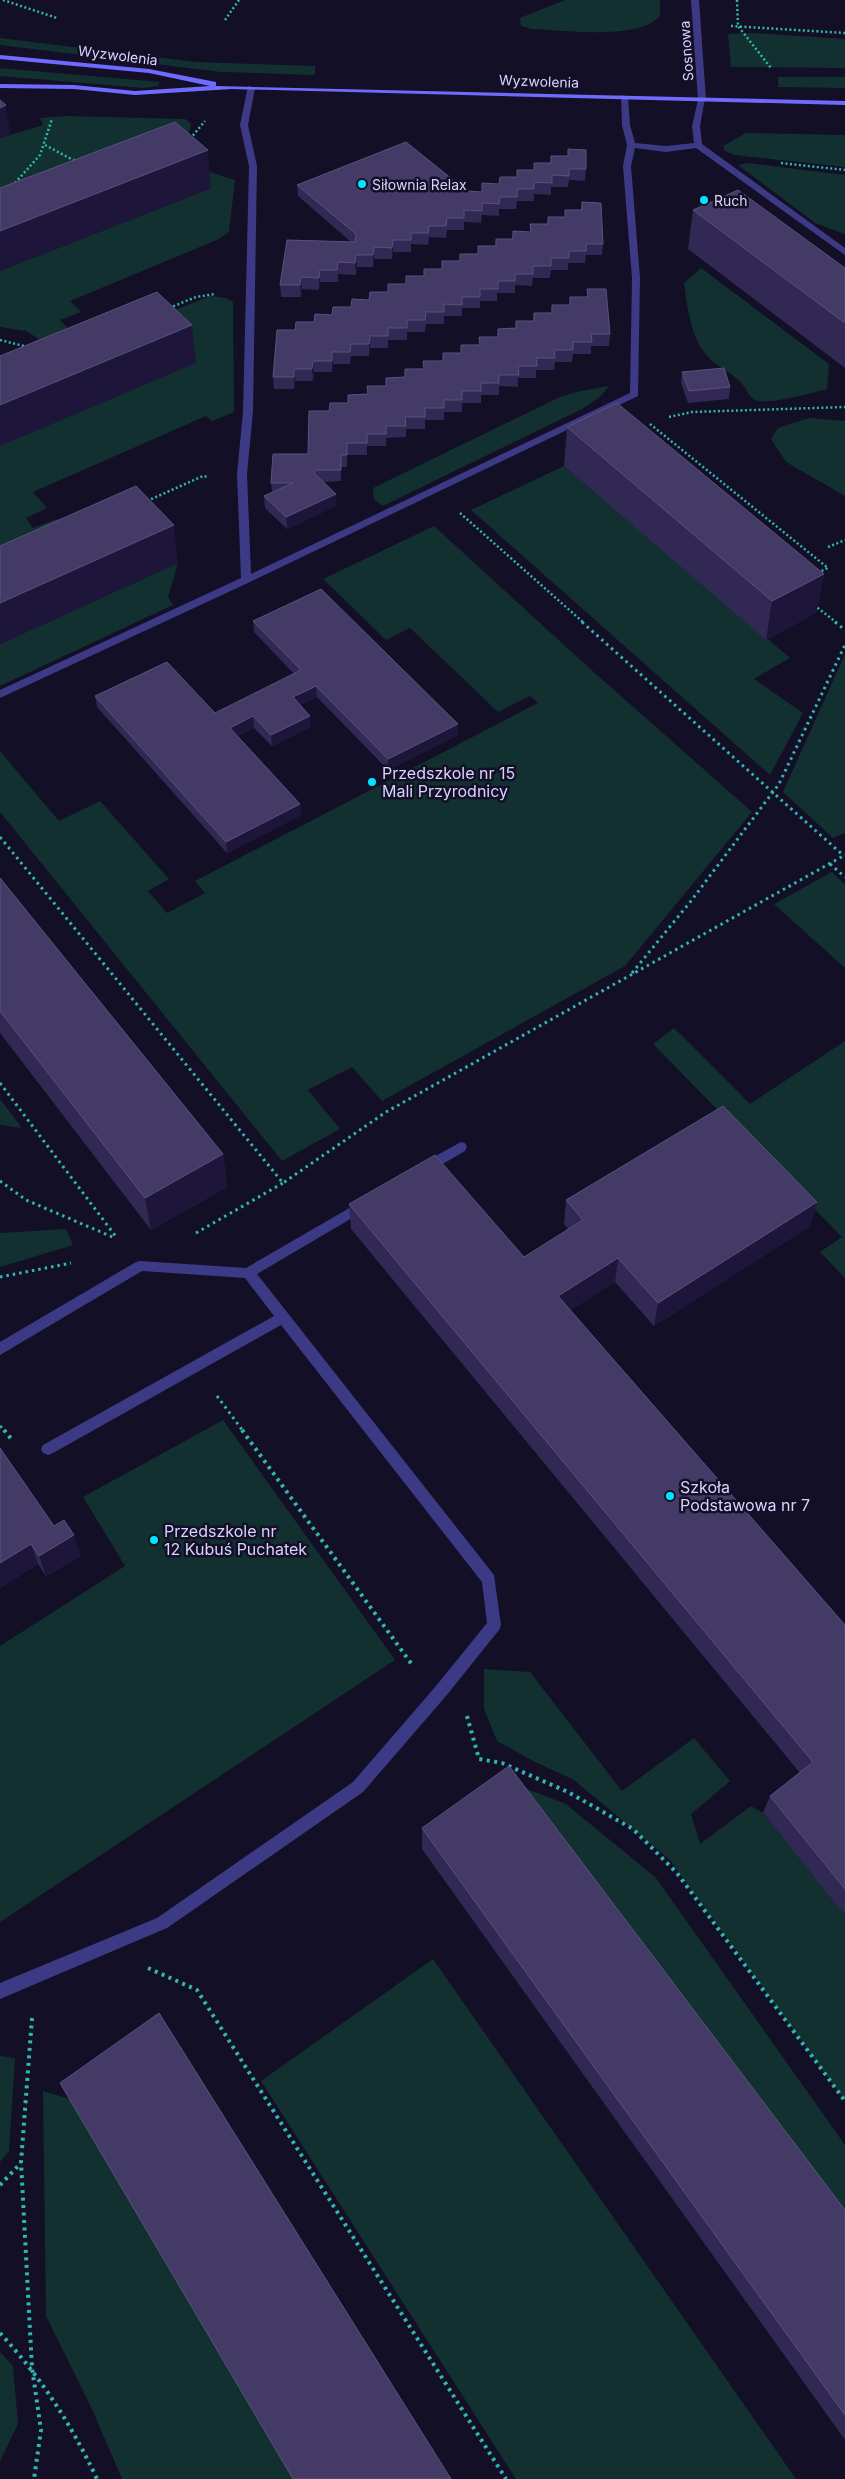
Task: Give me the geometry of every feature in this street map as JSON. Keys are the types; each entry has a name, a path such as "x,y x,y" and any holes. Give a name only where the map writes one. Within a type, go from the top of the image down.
{"main road":[{"name":"Wyzwolenia","path":"0,57 149,71 232,87"},
{"name":"Wyzwolenia","path":"0,86 74,87 135,93 232,87 845,103"}],"street":[{"name":"Sosnowa","path":"695,0 702,100 696,126 698,145"},
{"path":"246,580 242,474 248,412 253,166 244,125 251,88"},
{"path":"0,694 246,580 635,394 636,278 627,166 631,145 626,125 624,97"},
{"path":"631,145 666,149 698,145 845,252"},
{"path":"415,1174 462,1147"},
{"path":"0,1349 140,1266 248,1273 373,1199"},
{"path":"0,1990 162,1922 358,1787 435,1698 494,1625 489,1580 248,1273"},
{"path":"48,1449 283,1318"}],"path":[{"path":"3,0 57,18"},
{"path":"225,20 239,0"},
{"path":"737,0 738,26 774,72"},
{"path":"723,26 845,33"},
{"path":"14,184 36,164 54,111"},
{"path":"189,139 206,120"},
{"path":"44,145 85,165"},
{"path":"161,311 196,297 213,293 223,295"},
{"path":"0,340 16,342 35,349"},
{"path":"668,417 692,412 845,407"},
{"path":"646,423 653,425 828,568 813,575"},
{"path":"141,503 203,476 215,477"},
{"path":"191,1236 283,1183 386,1112 845,856 456,509"},
{"path":"828,547 845,540"},
{"path":"809,601 845,630"},
{"path":"630,975 691,902 778,784 845,645"},
{"path":"0,837 283,1183"},
{"path":"830,864 845,877"},
{"path":"0,1083 118,1239 26,1200 0,1180"},
{"path":"0,1276 74,1262"},
{"path":"216,1395 414,1667"},
{"path":"0,1426 17,1446"},
{"path":"466,1711 479,1759 502,1763 560,1789 633,1829 677,1873 845,2101"},
{"path":"142,1966 197,1990 506,2479"},
{"path":"34,2479 41,2430 32,2368 21,2162 32,2018 41,2014"},
{"path":"0,2185 21,2162"},
{"path":"0,2333 32,2368 76,2435 97,2479"}],"green space":[{"path":"565,0 660,0 660,16 650,24 635,29 618,31 562,31 531,29 521,26 520,18"},
{"path":"754,33 845,39 845,68 731,67 728,34"},
{"path":"0,38 195,62 315,66 315,75 221,72 0,45"},
{"path":"0,68 160,82 158,86 143,88 0,76"},
{"path":"778,77 845,77 845,88 778,87"},
{"path":"65,116 185,119 191,124 189,134 0,207 0,138 43,125 40,118"},
{"path":"746,133 845,135 845,167 734,155 725,151 723,146"},
{"path":"747,163 845,175 845,234 815,223 738,165"},
{"path":"207,171 235,180 229,232 219,239 70,301 81,312 60,320 79,341 57,350 26,331 0,327 0,271 211,188"},
{"path":"701,268 829,364 827,389 782,400 758,401 751,396 736,378 712,361 699,345 695,335 689,315 684,283"},
{"path":"210,296 226,298 233,302 234,412 212,421 206,416 33,492 47,508 26,518 33,528 57,519 64,526 0,547 0,446 126,330"},
{"path":"609,386 601,396 582,409 383,506 374,500 373,488 560,397"},
{"path":"809,418 845,421 845,496 786,462 771,439 778,428"},
{"path":"564,466 790,658 754,679 803,713 770,775 471,510"},
{"name":"Przedszkole nr 15 Mali Przyrodnicy","path":"434,526 587,666 752,812 625,966 382,1101 352,1067 308,1090 340,1129 282,1161 0,812 0,751 59,821 100,801 169,879 148,891 167,913 205,893 195,881 538,703 530,696 498,712 410,628 386,640 323,579"},
{"path":"178,563 168,597 173,605 0,686 0,644"},
{"path":"845,654 845,833 833,838 783,792"},
{"path":"832,872 845,885 845,968 774,904"},
{"path":"674,1028 750,1104 845,1041 845,1278 820,1252 842,1237 653,1044"},
{"path":"0,1099 22,1128 0,1125"},
{"path":"66,1229 73,1245 0,1267 0,1233"},
{"name":"Przedszkole nr 12 Kubuś Puchatek","path":"223,1420 395,1660 0,1922 0,1646 125,1566 83,1497"},
{"path":"484,1669 530,1672 622,1791 694,1738 730,1781 691,1814 700,1844 751,1806 763,1813 845,1914 845,2101 670,1860 574,1780 535,1762 497,1741 484,1709"},
{"path":"514,1784 566,1804 656,1878 845,2145 845,2239"},
{"path":"433,1959 796,2479 516,2479 261,2081"},
{"path":"0,2056 15,2058 9,2151 0,2162"},
{"path":"43,2091 70,2099 294,2479 122,2479 92,2409 46,2316"},
{"path":"0,2352 13,2366 18,2424 0,2461"}],"building":[{"path":"0,100 6,105 0,108"},
{"path":"175,122 208,150 0,231 0,188"},
{"path":"406,142 467,191 482,192 482,183 499,184 500,177 517,177 517,170 534,170 534,163 551,163 551,156 568,156 568,149 586,150 586,169 569,169 569,176 552,175 552,183 534,182 534,189 517,189 517,197 500,197 499,204 482,203 482,211 464,210 464,218 447,218 446,226 429,226 428,233 411,233 411,240 393,240 392,248 374,247 373,255 356,255 355,263 338,262 337,270 320,270 319,278 301,277 300,285 280,285 287,240 355,242 356,234 297,185"},
{"path":"738,190 845,268 845,323 693,210"},
{"path":"582,202 601,203 603,244 586,244 586,251 569,251 569,258 551,258 551,266 533,266 533,274 515,274 515,281 498,281 498,289 480,289 480,297 462,297 462,305 444,304 444,312 426,312 425,320 407,320 407,328 388,328 388,336 370,336 369,344 351,344 350,352 332,352 332,361 313,361 312,369 294,369 294,377 273,377 277,330 295,330 296,322 314,322 315,314 332,315 333,307 351,307 352,299 369,300 370,292 388,292 388,284 406,284 406,276 424,276 424,269 442,269 442,261 460,261 460,254 478,254 478,246 496,246 496,239 513,239 513,231 531,232 530,224 548,224 548,217 565,217 565,210 582,210"},
{"path":"587,289 606,289 610,334 591,334 592,342 573,342 573,350 554,350 555,358 536,358 537,366 518,366 519,375 499,375 499,383 481,383 481,391 462,391 462,400 444,400 444,408 425,408 425,417 405,417 406,426 386,426 386,434 367,434 367,443 347,443 347,455 341,455 341,470 316,470 314,473 336,494 286,517 264,496 293,483 271,483 273,454 308,454 309,411 329,411 330,403 348,403 348,395 368,394 367,386 386,386 386,378 405,377 405,369 424,369 423,361 443,361 443,353 461,353 461,345 480,345 479,337 498,337 498,329 516,328 516,321 534,321 534,313 552,313 552,305 570,305 570,297 588,297"},
{"path":"157,292 192,325 0,405 0,356"},
{"path":"724,368 730,387 689,391 682,372"},
{"path":"617,403 824,574 772,601 567,427"},
{"path":"136,486 174,525 0,603 0,546"},
{"path":"321,589 458,724 388,759 316,686 293,697 310,716 271,735 253,716 230,728 300,804 226,842 95,696 167,662 215,713 301,670 253,621"},
{"path":"0,878 223,1154 145,1198 0,1011"},
{"path":"723,1106 817,1202 658,1303 618,1258 558,1296 845,1625 845,1889 770,1796 813,1762 349,1204 435,1155 524,1257 583,1220 566,1200"},
{"path":"0,1448 54,1526 64,1520 74,1535 39,1556 31,1544 0,1563"},
{"path":"509,1766 845,2210 845,2415 422,1828"},
{"path":"159,2013 451,2479 293,2479 60,2083"}],"place":[{"name":"Siłownia Relax","path":"362,184"},
{"name":"Ruch","path":"704,200"},
{"name":"Przedszkole nr 15 Mali Przyrodnicy","path":"372,782"},
{"name":"Szkoła Podstawowa nr 7","path":"670,1496"},
{"name":"Przedszkole nr 12 Kubuś Puchatek","path":"154,1540"}]}
